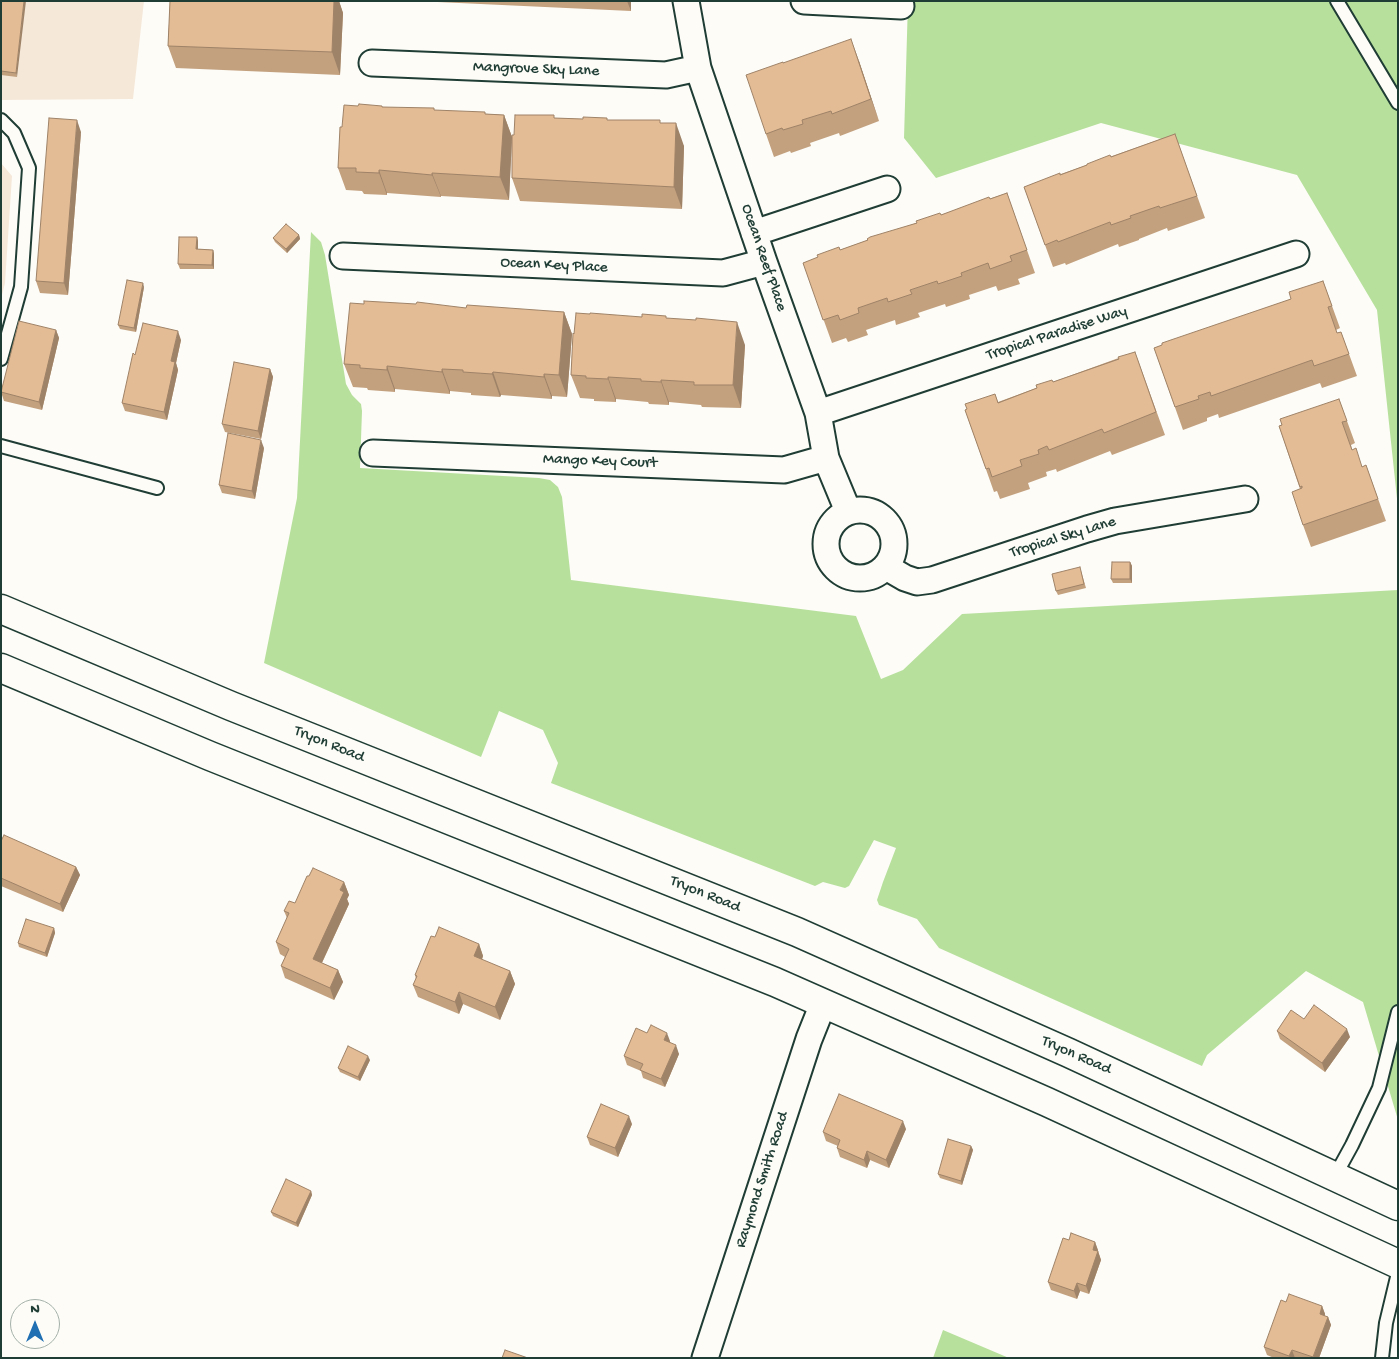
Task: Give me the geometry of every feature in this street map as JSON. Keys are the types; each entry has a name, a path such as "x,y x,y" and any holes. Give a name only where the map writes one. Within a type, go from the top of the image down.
{"main road":[{"name":"Tryon Road","path":"1,609 230,706 796,932 1069,1052 1398,1206"},
{"path":"1,668 210,756 766,979 1047,1102 1398,1264"}],"street":[{"name":"Ocean Reef Place","path":"686,1 698,68 818,413 826,458 848,511"},
{"path":"804,1 901,6"},
{"name":"Mangrove Sky Lane","path":"372,63 666,75 698,68"},
{"path":"754,233 887,189"},
{"name":"Tropical Paradise Way","path":"818,413 1296,254"},
{"name":"Ocean Key Place","path":"343,256 723,273 764,262"},
{"name":"Mango Key Court","path":"373,453 784,470 826,458"},
{"name":"Tropical Sky Lane","path":"886,567 905,578 917,582 932,580 1086,529 1145,516 1245,499"},
{"path":"859,509 871,511 881,516 889,524 894,535 895,546 892,557 886,567 877,574 866,578 855,578 844,574 828,558 825,547 828,530 838,517 848,511 859,509"},
{"name":"Raymond Smith Road","path":"705,1358 809,1039 823,1004"}],"lane":[{"path":"1337,1 1398,103"},
{"path":"1,120 14,133 29,168 20,287 1,359"},
{"path":"1,446 158,488"},
{"path":"1334,1176 1380,1088 1398,1012"},
{"path":"1382,1358 1386,1323 1398,1273"}],"shaded area":[{"path":"1,1 144,1 133,99 1,100"},
{"path":"1,163 12,176 5,283 1,299"}],"green space":[{"path":"908,1 1398,1 1398,508 1377,310 1297,175 1101,123 936,178 904,138"},
{"path":"311,232 321,242 325,255 346,384 352,395 361,404 360,468 550,480 558,487 562,497 571,580 856,616 881,679 903,670 962,614 1398,590 1398,1120 1363,1002 1306,971 1207,1055 1202,1066 939,948 917,919 879,905 877,900 896,848 874,840 849,886 845,888 823,882 815,886 551,783 558,763 543,730 499,711 481,757 264,663 297,498"},
{"path":"943,1330 1009,1358 933,1358"}],"building":[{"path":"1,1 24,1 16,73 1,71"},
{"path":"170,1 334,1 332,52 168,46"},
{"path":"851,39 871,99 832,114 831,111 802,120 803,124 783,130 782,128 766,134 746,75"},
{"path":"359,104 382,107 434,108 434,110 485,112 485,114 504,115 500,177 432,173 432,175 379,170 379,173 356,172 356,168 338,168 340,127 342,127 344,105 358,106"},
{"path":"515,115 554,115 554,118 583,119 583,117 607,118 607,120 660,120 660,123 676,123 674,187 512,178 512,135 514,135"},
{"path":"49,118 77,120 64,283 36,281"},
{"path":"1175,134 1197,196 1160,208 1159,206 1111,225 1110,222 1058,242 1057,240 1045,245 1024,187 1110,155 1111,157"},
{"path":"1007,193 1027,250 1010,256 1012,261 990,269 988,263 961,273 962,276 938,284 937,281 910,290 912,294 888,302 887,298 858,308 859,313 840,320 838,315 823,320 803,263 818,257 817,255 839,247 840,250 868,240 870,237 917,223 916,221 940,213 941,215 989,197 990,199"},
{"path":"286,224 299,235 286,249 273,238"},
{"path":"179,237 197,237 196,249 213,250 212,265 178,264"},
{"path":"127,280 143,283 134,328 118,325"},
{"path":"1323,281 1332,306 1328,307 1337,333 1341,332 1349,354 1314,366 1312,360 1211,396 1210,392 1198,396 1199,399 1175,407 1154,348 1162,345 1162,343 1291,299 1289,292"},
{"path":"364,301 416,304 417,302 466,308 467,305 564,312 559,375 544,374 544,377 442,369 442,372 387,366 387,370 360,368 360,365 344,364 350,303 364,304"},
{"path":"576,313 642,317 642,314 666,316 666,318 696,320 696,318 737,322 733,385 694,385 694,382 641,381 641,379 608,377 608,379 586,378 586,376 571,375"},
{"path":"19,321 56,330 39,402 1,392"},
{"path":"143,323 178,331 171,361 175,362 164,412 122,403 133,353 135,355"},
{"path":"1135,352 1156,412 1104,433 1102,429 1049,450 1047,446 1038,450 1039,454 1020,460 1022,466 992,477 989,468 986,469 965,410 967,409 965,404 995,394 998,403 1037,388 1036,385 1052,380 1053,382"},
{"path":"234,362 270,369 258,431 222,424"},
{"path":"1339,399 1347,421 1342,422 1352,450 1356,448 1362,467 1366,465 1378,499 1303,525 1292,492 1302,488 1302,486 1300,487 1279,426 1282,425 1280,419"},
{"path":"228,433 261,440 252,491 219,485"},
{"path":"1112,562 1130,562 1130,579 1111,579"},
{"path":"1080,567 1084,584 1056,591 1052,574"},
{"path":"4,835 76,867 60,904 1,878 1,841"},
{"path":"313,868 344,882 340,890 344,892 313,959 338,970 330,988 281,966 289,949 276,942 289,913 284,911 289,901 295,903 307,876 309,876"},
{"path":"26,919 54,928 45,953 18,943"},
{"path":"439,927 479,944 474,956 510,971 495,1007 459,992 455,1002 413,985 417,976 415,975 431,936 435,937"},
{"path":"1314,1005 1347,1029 1322,1063 1277,1031 1291,1010 1304,1019"},
{"path":"651,1025 667,1033 664,1040 676,1045 661,1079 640,1070 643,1064 624,1056 636,1028 647,1033"},
{"path":"348,1046 368,1056 358,1077 338,1068"},
{"path":"839,1094 903,1121 886,1160 867,1151 864,1160 837,1148 840,1140 823,1132"},
{"path":"601,1104 629,1116 615,1148 587,1137"},
{"path":"948,1139 971,1146 961,1181 938,1174"},
{"path":"286,1179 311,1191 296,1223 271,1212"},
{"path":"1071,1233 1095,1242 1093,1250 1098,1251 1086,1286 1077,1283 1074,1291 1048,1282 1063,1238 1069,1240"},
{"path":"1289,1294 1322,1306 1320,1314 1328,1317 1313,1357 1292,1350 1289,1356 1264,1347 1281,1300 1286,1302"},
{"path":"505,1350 528,1358 502,1358"}]}
